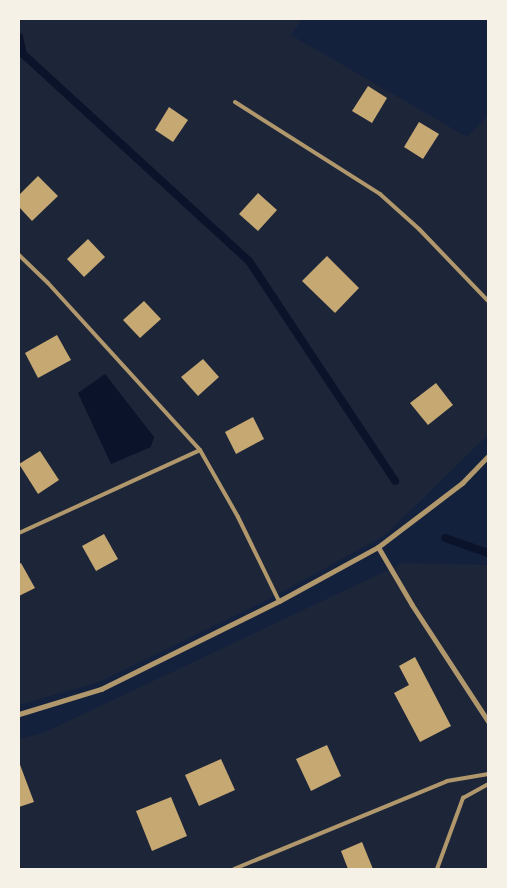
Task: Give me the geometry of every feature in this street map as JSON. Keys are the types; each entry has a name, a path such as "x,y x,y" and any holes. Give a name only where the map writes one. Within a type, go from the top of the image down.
{"street":[{"path":"19,714 101,689 279,602 378,547 462,483 488,456"},
{"path":"378,547 412,605 488,722"}],"lane":[{"path":"235,102 380,194 419,229 488,301"},
{"path":"19,255 48,283 200,450 238,517 279,602"},
{"path":"19,533 200,450"},
{"path":"234,869 447,781 488,774"},
{"path":"437,869 463,798 488,784"}],"shaded area":[{"path":"19,19 302,19 291,35 467,137 488,116 488,435 385,535 269,599 99,682 19,705"},
{"path":"105,374 154,437 151,447 111,464 78,393"},
{"path":"403,563 488,565 488,869 19,869 19,739 43,733"}],"building":[{"path":"368,86 387,98 372,123 352,111"},
{"path":"169,107 188,120 173,142 155,130"},
{"path":"419,122 439,134 423,159 404,147"},
{"path":"38,176 58,196 32,221 19,207 19,195"},
{"path":"258,193 277,210 258,231 239,214"},
{"path":"88,239 105,257 84,277 67,259"},
{"path":"327,256 359,288 335,313 302,281"},
{"path":"144,301 161,319 140,338 123,320"},
{"path":"57,335 71,360 38,378 25,353"},
{"path":"203,359 219,377 198,396 181,377"},
{"path":"436,383 453,405 428,425 410,403"},
{"path":"253,417 264,439 236,454 225,432"},
{"path":"40,451 59,480 38,494 19,464"},
{"path":"104,534 118,559 96,571 82,546"},
{"path":"21,563 35,588 19,596 19,564"},
{"path":"415,657 451,726 420,742 394,693 409,685 399,666"},
{"path":"327,745 341,776 311,791 296,759"},
{"path":"221,759 235,790 199,806 185,775"},
{"path":"19,762 34,802 19,807"},
{"path":"171,797 187,836 152,851 136,811"},
{"path":"362,842 373,869 348,869 341,851"}],"waterway":[{"path":"19,37 23,54 249,261 395,481"},
{"path":"445,538 488,553"}]}
